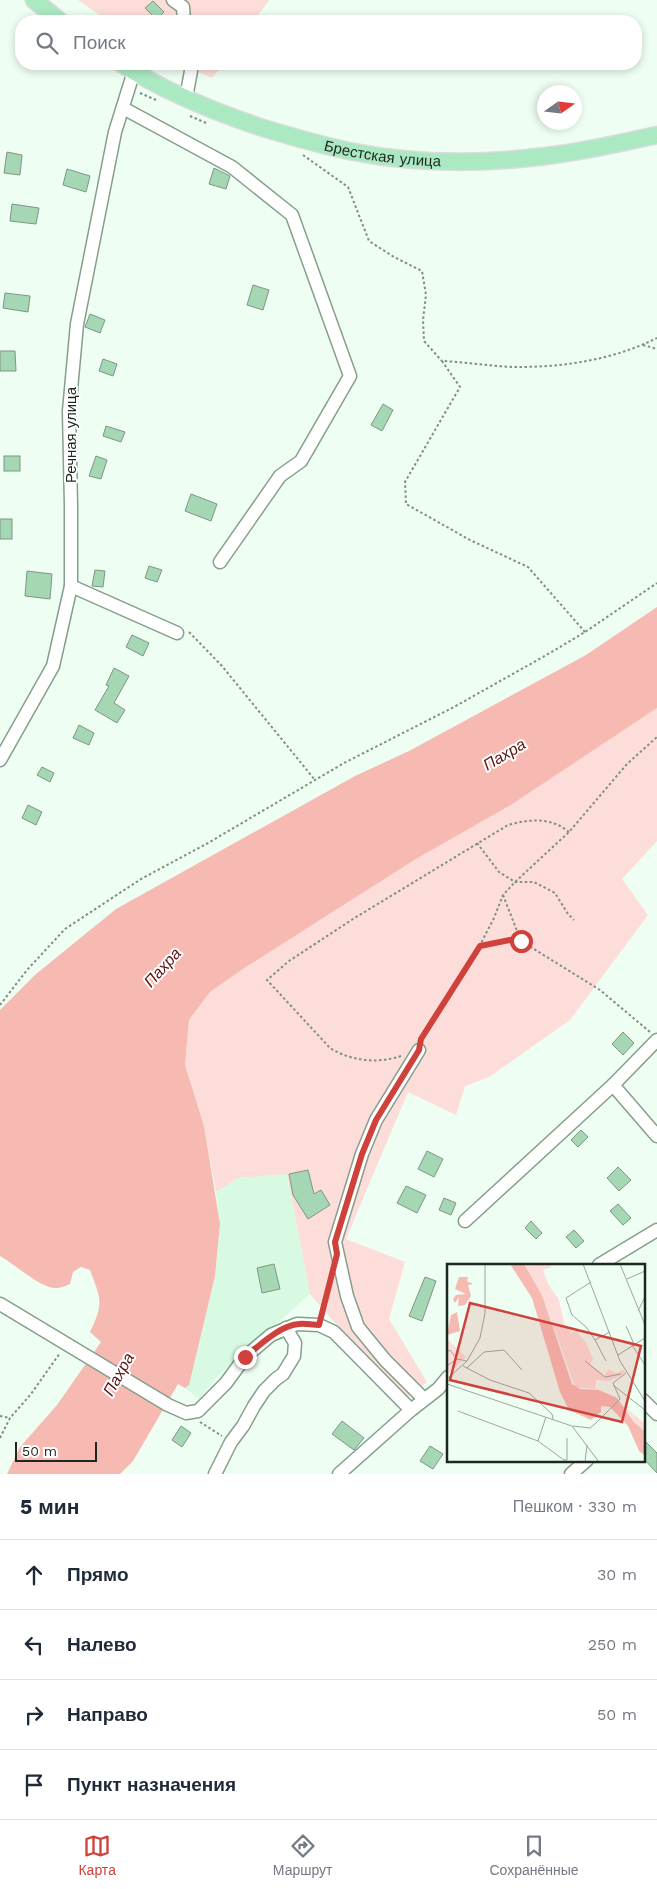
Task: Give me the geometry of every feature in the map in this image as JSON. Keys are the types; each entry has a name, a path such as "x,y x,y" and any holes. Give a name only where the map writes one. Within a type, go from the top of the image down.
{"main road":[{"path":"34,0 53,15"},
{"name":"Брестская улица","path":"131,70 184,106 296,138 354,152 403,159 486,161 546,156 657,135"}],"street":[{"path":"181,2 183,15"},
{"name":"Речная улица","path":"0,760 52,666 71,586 69,411 77,324 115,132 129,88 128,70"},
{"path":"184,106 191,70"},
{"path":"123,108 232,167 292,215 350,376 301,461 280,476 220,562"},
{"path":"71,586 177,633"},
{"path":"465,1221 613,1085 654,1037"},
{"path":"419,1050 376,1120 362,1154 335,1242 347,1296 358,1327 385,1360 424,1399"},
{"path":"613,1085 657,1136"},
{"path":"601,1264 657,1230"},
{"path":"0,1304 168,1405 186,1412 198,1411 226,1382 245,1357 271,1335 297,1324 319,1325 334,1332 411,1410"},
{"path":"215,1474 231,1442 264,1391 284,1374 294,1356 295,1343 286,1328"},
{"path":"339,1474 411,1410 438,1389 447,1378"},
{"path":"644,1402 657,1414"},
{"path":"570,1474 584,1462"}],"path":[{"path":"129,88 156,100"},
{"path":"184,106 210,124"},
{"path":"297,150 348,187 369,241 394,257 422,271 426,295 423,320 424,341 442,361 460,386 405,482 406,504 470,540 528,567 585,632"},
{"path":"442,361 518,367 580,364 643,345 657,338"},
{"path":"643,345 657,349"},
{"path":"0,1005 27,970 64,929 141,879 208,843 352,759 454,707 585,632 657,583"},
{"path":"177,633 190,632 197,639 222,666 315,780"},
{"path":"569,832 560,825 551,822 523,821 508,825 353,919 289,961 267,980 330,1048 342,1055 352,1058 385,1060 419,1050 421,1039 480,946 503,895 569,832 627,764 657,737"},
{"path":"477,843 499,872 515,882 534,882 555,893 574,920"},
{"path":"503,895 521,941"},
{"path":"480,946 510,940 521,941 600,990 654,1037"},
{"path":"319,1325 337,1254"},
{"path":"0,1438 10,1418 31,1394 67,1343"},
{"path":"186,1412 231,1442"},
{"path":"0,1416 10,1418"}],"shaded area":[{"path":"78,0 269,0 258,15 99,15"},
{"path":"194,70 219,70 212,78"},
{"path":"657,708 657,841 622,879 648,915 570,1020 489,1077 465,1086 456,1115 408,1092 346,1239 405,1262 389,1319 427,1382 403,1401 310,1294 287,1174 238,1178 216,1192 204,1126 185,1065 189,1020 210,992 246,967 416,859 511,805"},
{"path":"287,1174 310,1294 215,1379 199,1399 185,1388 189,1384 215,1276 220,1224 216,1192 238,1178"}],"water":[{"name":"Пахра","path":"657,607 657,708 511,805 416,859 246,967 210,992 189,1020 185,1065 204,1126 220,1224 215,1276 189,1385 185,1388 178,1384 133,1461 120,1474 7,1474 20,1447 57,1405 101,1342 90,1332 99,1307 99,1295 90,1270 81,1267 73,1272 70,1284 52,1288 37,1281 0,1256 0,1010 36,974 116,909 355,776 409,751 586,655"}],"building":[{"path":"153,1 164,12 161,15 152,15 145,8"},
{"path":"7,152 22,155 20,175 4,173"},
{"path":"214,168 230,176 226,189 209,184"},
{"path":"67,169 90,176 86,192 63,185"},
{"path":"12,204 39,208 36,224 10,221"},
{"path":"253,285 269,290 263,310 247,305"},
{"path":"5,293 30,296 28,312 3,308"},
{"path":"90,314 105,320 100,333 85,327"},
{"path":"0,351 15,351 16,371 0,371"},
{"path":"103,359 117,364 113,376 99,371"},
{"path":"383,404 393,410 382,431 371,425"},
{"path":"106,426 125,432 121,442 103,436"},
{"path":"4,456 20,456 20,471 4,471"},
{"path":"96,456 107,460 101,479 89,476"},
{"path":"191,494 217,504 211,521 185,511"},
{"path":"0,519 12,519 12,539 0,539"},
{"path":"149,566 162,570 157,582 145,578"},
{"path":"95,570 105,571 103,587 92,586"},
{"path":"27,571 52,574 50,599 25,596"},
{"path":"132,635 149,643 143,656 126,647"},
{"path":"114,668 129,676 114,703 125,710 117,723 95,710 109,686 106,685"},
{"path":"79,725 94,733 89,745 73,738"},
{"path":"42,767 54,773 50,782 37,775"},
{"path":"28,805 42,812 36,825 22,818"},
{"path":"623,1032 634,1043 623,1055 612,1044"},
{"path":"581,1130 588,1137 578,1147 571,1140"},
{"path":"427,1151 443,1159 434,1177 418,1169"},
{"path":"618,1167 631,1180 619,1191 607,1178"},
{"path":"308,1170 314,1194 321,1190 330,1205 308,1219 293,1195 289,1174"},
{"path":"406,1186 426,1195 417,1213 397,1203"},
{"path":"444,1198 456,1203 451,1215 439,1210"},
{"path":"618,1204 631,1218 623,1225 610,1211"},
{"path":"531,1221 542,1233 536,1239 525,1228"},
{"path":"574,1230 584,1241 576,1248 566,1237"},
{"path":"274,1264 280,1289 262,1293 257,1268"},
{"path":"425,1277 436,1281 422,1321 409,1316"},
{"path":"342,1421 364,1438 354,1450 332,1434"},
{"path":"181,1426 191,1433 182,1447 172,1440"},
{"path":"644,1440 657,1453 657,1473 644,1459"},
{"path":"430,1446 443,1454 433,1469 420,1461"}],"route":[{"path":"245,1357 271,1335 286,1328 297,1324 319,1325 337,1254 335,1242 362,1154 376,1120 419,1050 421,1039 480,946 510,940 521,941"}]}
